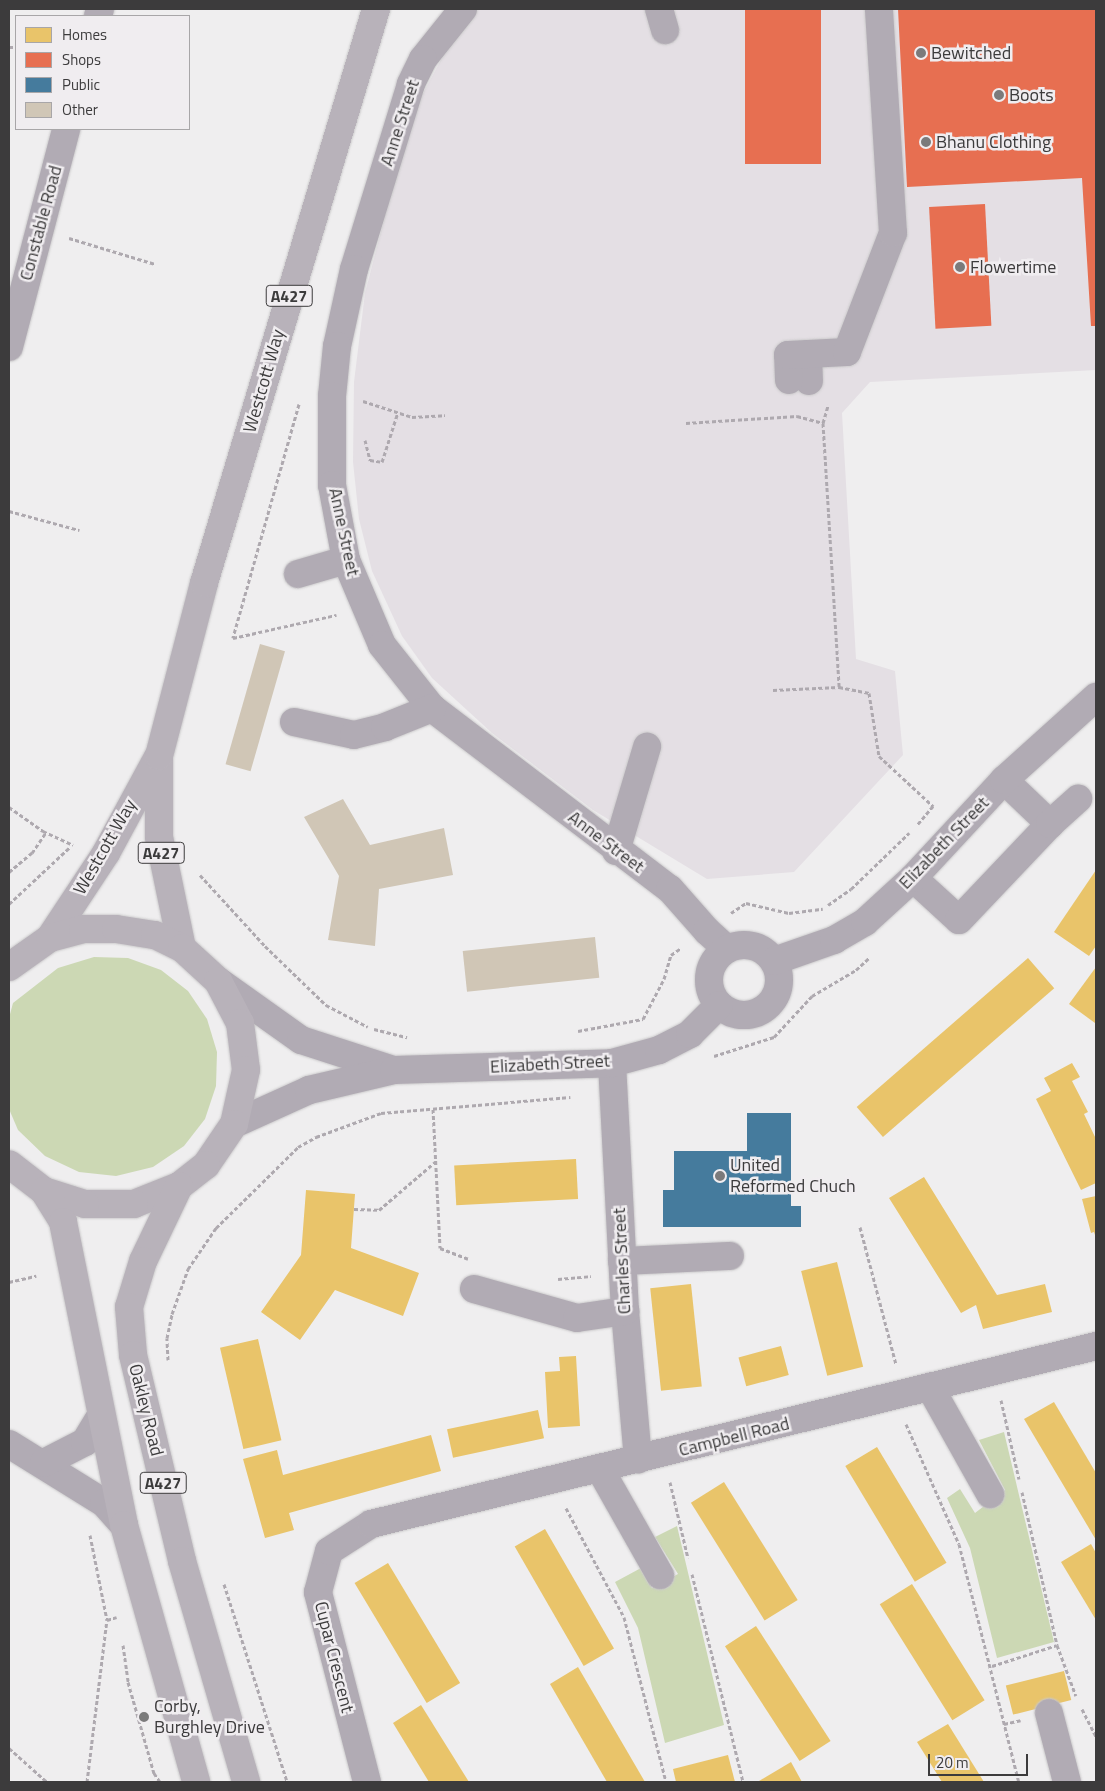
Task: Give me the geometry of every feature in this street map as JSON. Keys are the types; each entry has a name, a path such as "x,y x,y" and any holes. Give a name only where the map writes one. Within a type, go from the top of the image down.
{"highway":[{"name":"Westcott Way","path":"50,938 106,852 159,756 204,583 376,9"},
{"name":"Westcott Way","path":"159,756 159,837 182,948"},
{"path":"9,967 50,938 83,929 116,929 155,935 182,948 218,981 240,1022 246,1070 234,1124 206,1165 179,1186 134,1204 85,1204 44,1191 9,1164"},
{"name":"Oakley Road","path":"179,1186 143,1261 129,1307 133,1355 182,1561 246,1782"},
{"name":"A427","path":"44,1191 63,1222 100,1417 124,1525 196,1782"}],"street":[{"name":"Anne Street","path":"463,9 423,59 411,84 354,269 337,346 332,396 332,485 346,560 364,608 382,645 432,708 616,851 670,889 707,931 727,949"},
{"path":"799,381 788,355 847,352 893,234 879,9"},
{"name":"Constable Road","path":"9,347 66,130"},
{"path":"298,574 346,560"},
{"name":"Elizabeth Street","path":"774,962 834,940 865,922 914,878 1004,780 1096,697"},
{"path":"294,722 354,735 385,728 432,708"},
{"path":"616,851 647,747"},
{"path":"1004,780 1050,824"},
{"path":"914,878 959,920 1050,824 1078,799"},
{"path":"753,946 765,952 774,962 778,982 771,1003 759,1012 745,1015 731,1013 719,1005 712,994 710,969 727,949 753,946"},
{"name":"Elizabeth Street","path":"218,981 301,1040 394,1070"},
{"name":"Elizabeth Street","path":"234,1124 309,1090 394,1070 612,1063 660,1050 690,1034 719,1005"},
{"name":"Charles Street","path":"612,1063 624,1311 651,1457"},
{"path":"622,1267 730,1256"},
{"path":"474,1289 577,1318 624,1311"},
{"name":"Campbell Road","path":"371,1524 552,1482 899,1395 995,1373 1096,1346"},
{"path":"930,1388 990,1494"},
{"path":"44,1463 85,1442 100,1417"},
{"path":"9,1444 24,1456 44,1463 104,1503 124,1525"},
{"path":"600,1469 660,1575"},
{"name":"Cupar Crescent","path":"367,1782 318,1592 329,1551 371,1524"},
{"path":"1049,1713 1067,1782"}],"path":[{"path":"40,229 155,264"},
{"path":"360,400 360,408"},
{"path":"300,401 233,638 364,608"},
{"path":"376,405 412,417 446,415"},
{"path":"362,432 370,460 382,462 398,412"},
{"path":"686,423 798,416 823,424 839,687"},
{"path":"9,511 79,530"},
{"path":"746,902 789,913 822,909 851,889 933,806 879,756 870,693 839,687 773,690"},
{"path":"9,807 46,832 72,845"},
{"path":"9,872 32,853 46,832"},
{"path":"9,904 79,838"},
{"path":"196,866 203,880 217,895 326,1005 368,1027 415,1039"},
{"path":"576,1031 643,1019 664,979 671,955"},
{"path":"433,1109 440,1248 475,1261"},
{"path":"354,1209 379,1210 436,1162"},
{"path":"860,1227 899,1395 959,1544 992,1666 1019,1782"},
{"path":"168,1369 167,1338 172,1314 188,1269 198,1255"},
{"path":"555,1279 622,1267"},
{"path":"9,1282 36,1276"},
{"path":"995,1373 1057,1644 1079,1703 1096,1737"},
{"path":"651,1457 743,1782"},
{"path":"552,1482 624,1617 666,1782"},
{"path":"87,1782 107,1620 89,1529"},
{"path":"222,1580 287,1782"},
{"path":"107,1620 119,1617 120,1626"},
{"path":"122,1635 128,1682 154,1773 160,1782"},
{"path":"992,1666 1057,1644"},
{"path":"9,1748 47,1782"}],"shaded area":[{"path":"468,9 1096,9 1096,370 870,382 842,413 856,659 895,671 903,755 794,872 707,879 593,810 492,733 432,678 402,636 372,571 359,519 353,462 354,382 365,293 404,143 418,103"}],"green space":[{"path":"94,957 128,958 161,970 188,991 207,1019 217,1052 216,1086 205,1119 184,1146 153,1167 116,1176 79,1172 45,1156 18,1130 9,1109 9,1018 13,1003 58,968"},
{"path":"1004,1432 1054,1642 997,1658 970,1548 947,1498 960,1489 975,1513 1005,1490 979,1440"},
{"path":"677,1526 724,1725 665,1743 638,1628 615,1582 641,1568 652,1588 678,1574 655,1537"}],"building: Homes":[{"path":"1096,870 1096,946 1089,956 1054,932"},
{"path":"1028,958 1054,988 883,1137 857,1107"},
{"path":"1096,967 1096,1021 1095,1023 1069,1004"},
{"path":"1072,1063 1080,1077 1072,1081 1088,1112 1084,1114 1096,1139 1096,1183 1081,1190 1036,1099 1051,1091 1044,1078"},
{"path":"576,1159 578,1199 456,1205 454,1165"},
{"path":"924,1177 997,1295 1045,1284 1052,1312 983,1329 976,1305 961,1313 889,1198"},
{"path":"306,1190 355,1194 351,1248 419,1273 403,1316 335,1290 300,1340 261,1312 301,1255"},
{"path":"1096,1196 1096,1238 1094,1232 1091,1233 1082,1199"},
{"path":"837,1262 863,1367 827,1376 801,1271"},
{"path":"691,1284 702,1386 661,1391 650,1288"},
{"path":"258,1339 281,1440 243,1449 220,1348"},
{"path":"781,1346 789,1375 746,1386 738,1357"},
{"path":"576,1356 580,1426 548,1428 545,1372 560,1371 559,1357"},
{"path":"1054,1402 1096,1473 1096,1540 1024,1419"},
{"path":"538,1410 544,1438 453,1458 447,1429"},
{"path":"431,1435 441,1471 289,1513 294,1530 265,1538 243,1459 277,1450 283,1475"},
{"path":"877,1447 947,1563 915,1582 845,1466"},
{"path":"724,1482 798,1600 765,1621 691,1503"},
{"path":"545,1529 614,1649 584,1666 515,1546"},
{"path":"1091,1544 1096,1553 1096,1620 1061,1562"},
{"path":"388,1563 460,1683 427,1703 355,1583"},
{"path":"912,1584 985,1700 952,1720 880,1604"},
{"path":"756,1626 831,1741 800,1761 725,1646"},
{"path":"578,1667 645,1782 607,1782 550,1684"},
{"path":"1064,1671 1071,1700 1013,1715 1006,1686"},
{"path":"421,1705 469,1782 429,1782 393,1723"},
{"path":"948,1724 984,1782 942,1782 917,1742"},
{"path":"728,1755 735,1782 676,1782 673,1769"},
{"path":"791,1762 802,1782 759,1781"}],"building: Shops":[{"path":"745,9 821,9 821,164 745,164"},
{"path":"898,9 1096,9 1096,326 1091,326 1082,178 907,187"},
{"name":"Flowertime","path":"985,204 991,326 935,329 929,207"}],"building: Public":[{"path":"747,1113 791,1113 791,1206 801,1206 801,1227 663,1227 663,1190 674,1190 674,1151 747,1151"}],"building: Other":[{"path":"260,644 285,651 251,771 226,764"},
{"path":"343,799 370,845 444,828 453,875 379,889 375,946 328,940 339,876 304,817"},
{"path":"595,937 599,978 467,992 463,951"}],"place":[{"name":"Bewitched","path":"921,53"},
{"name":"Boots","path":"999,95"},
{"name":"Bhanu Clothing","path":"926,142"},
{"name":"Flowertime","path":"960,267"},
{"name":"United Reformed Chuch","path":"720,1176"},
{"name":"Corby, Burghley Drive","path":"144,1717"}]}
